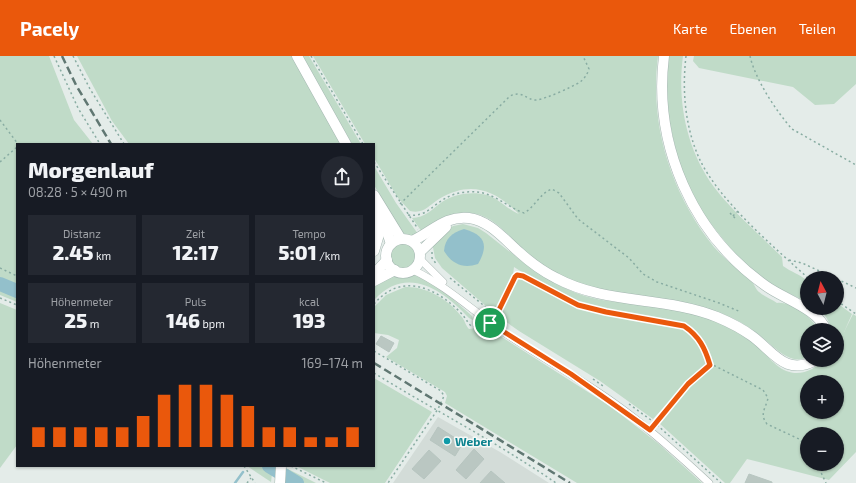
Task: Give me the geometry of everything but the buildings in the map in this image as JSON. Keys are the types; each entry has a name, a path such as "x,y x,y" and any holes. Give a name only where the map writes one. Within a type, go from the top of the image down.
{"main road":[{"path":"297,56 345,143"},
{"path":"664,56 662,92 663,112 670,150 682,185 700,218 722,247 749,273 780,295 816,315 821,323"},
{"path":"375,197 401,239 412,242 420,255"},
{"path":"380,207 391,244"},
{"path":"375,247 380,231 380,207"},
{"path":"401,239 391,244 386,254 387,260 395,270 404,273 413,270 420,255 437,233 461,218"},
{"path":"412,242 444,221 461,218 477,220 492,228 539,268 574,287 611,297 696,311 741,328 780,360 787,364 800,366"},
{"path":"375,273 387,260"},
{"path":"375,280 395,270"},
{"path":"280,483 281,467"}],"street":[{"path":"420,255 452,293"},
{"path":"413,270 431,278 482,318 571,374 650,430 709,483"}],"path":[{"path":"54,56 78,108 99,143"},
{"path":"73,56 90,89 123,143"},
{"path":"311,56 362,143"},
{"path":"400,204 510,96 516,94 525,95 535,100 580,82 586,76 589,69 583,56"},
{"path":"686,56 684,73 685,107 689,129 699,158 713,182 801,271"},
{"path":"750,56 752,66 784,120 792,129 856,165"},
{"path":"0,120 17,143"},
{"path":"0,162 16,148"},
{"path":"375,164 400,204 421,233"},
{"path":"408,215 417,216 425,213 446,197 459,193 476,192 489,194 524,213 531,209 546,191 552,189 559,193 578,219 629,258 643,274 657,282 720,303 741,312"},
{"path":"733,216 739,210"},
{"path":"730,212 735,218"},
{"path":"430,245 432,258 436,264"},
{"path":"789,260 802,263 819,271"},
{"path":"0,268 16,276"},
{"path":"490,323 496,316 515,277 520,275 578,305 606,312 684,326 692,331 701,342 710,365"},
{"path":"844,283 856,288"},
{"path":"375,303 386,292 395,288 421,286 435,292 460,311 472,327 475,326 482,318"},
{"path":"0,298 16,305"},
{"path":"844,306 856,314"},
{"path":"375,352 444,394 443,401 388,483"},
{"path":"650,430 688,384 710,365"},
{"path":"710,365 715,366 763,390 768,398 763,412 763,420 767,424 800,441"},
{"path":"375,374 436,411 465,426 556,483"},
{"path":"245,467 255,483"},
{"path":"293,467 326,483"},
{"path":"820,471 826,483"},
{"path":"248,483 252,478"}],"shaded area":[{"path":"438,417 500,452 549,483 393,483"}],"green space":[{"path":"0,56 49,56 74,120 92,143 16,143 16,302 0,295"},
{"path":"77,56 292,56 340,143 128,143 112,121"},
{"path":"302,56 309,56 360,143 351,143"},
{"path":"313,56 658,56 656,82 660,133 666,157 675,181 699,226 714,247 752,282 759,292 777,303 783,303 795,307 800,311 800,315 806,315 813,323 800,323 800,359 794,359 781,353 745,325 714,311 695,305 598,289 572,281 541,264 523,250 492,221 477,214 462,213 448,216 422,232 412,218 425,215 447,199 463,194 475,193 487,195 519,214 501,199 492,194 482,190 472,189 451,193 439,199 429,207 415,212 410,211 398,198 375,160 375,143 364,143"},
{"path":"667,56 683,56 681,90 683,107 690,141 696,157 714,187 729,205 782,257 783,266 800,276 800,299 774,286 739,259 703,214 680,169 667,110"},
{"path":"694,56 856,56 856,84 834,104 815,105 793,87 699,68 693,61"},
{"path":"375,168 396,203 418,234 410,236 401,232 375,187"},
{"path":"463,224 478,228 533,269 571,291 585,296 609,301 649,305 690,313 721,323 742,334 758,346 778,366 790,372 801,373 815,367 844,367 844,332 853,314 856,316 856,452 844,464 844,427 800,427 800,471 838,471 829,480 747,459 730,483 725,483 659,423 682,393 678,392 653,419 600,381 519,331 498,316 515,280 523,278 576,306 606,314 675,324 690,331 698,339 706,358 709,360 707,348 692,329 678,322 607,311 576,303 552,291 514,267 513,275 494,313 442,268 435,258 432,242 453,226"},
{"path":"403,244 411,248 415,256 411,264 403,268 395,264 391,256 395,248"},
{"path":"417,275 437,285 472,316 473,320 448,298 424,285 412,282 399,284 386,289 375,299 375,286 389,277"},
{"path":"405,287 413,287 429,291 443,299 456,310 469,329 486,327 610,406 659,444 702,483 577,483 445,403 447,396 445,392 386,357 397,348 399,340 388,335 375,333 375,306 386,295"},
{"path":"0,303 16,310 16,446 0,468"},
{"path":"844,308 852,314 844,332 844,323 829,323 824,315 844,315"},
{"path":"375,379 432,412 385,483 330,483 298,467 375,467"},
{"path":"248,467 273,467 271,482"},
{"path":"288,469 316,483 287,483"}],"water":[{"path":"464,229 477,234 483,242 483,251 478,264 463,266 454,262 444,251 448,239 456,232"}],"waterway":[{"path":"0,284 16,291"},
{"path":"271,467 297,483"},
{"path":"235,483 243,472"}],"railway":[{"path":"62,56 76,85 110,143"},
{"path":"375,364 570,483"}],"place":[{"name":"Weber","path":"447,441"}],"route":[{"path":"520,275 578,305 606,312 684,326 692,331 701,342 710,365 688,384 650,430 571,374 527,348 490,323 496,316 515,277 520,275"}]}
